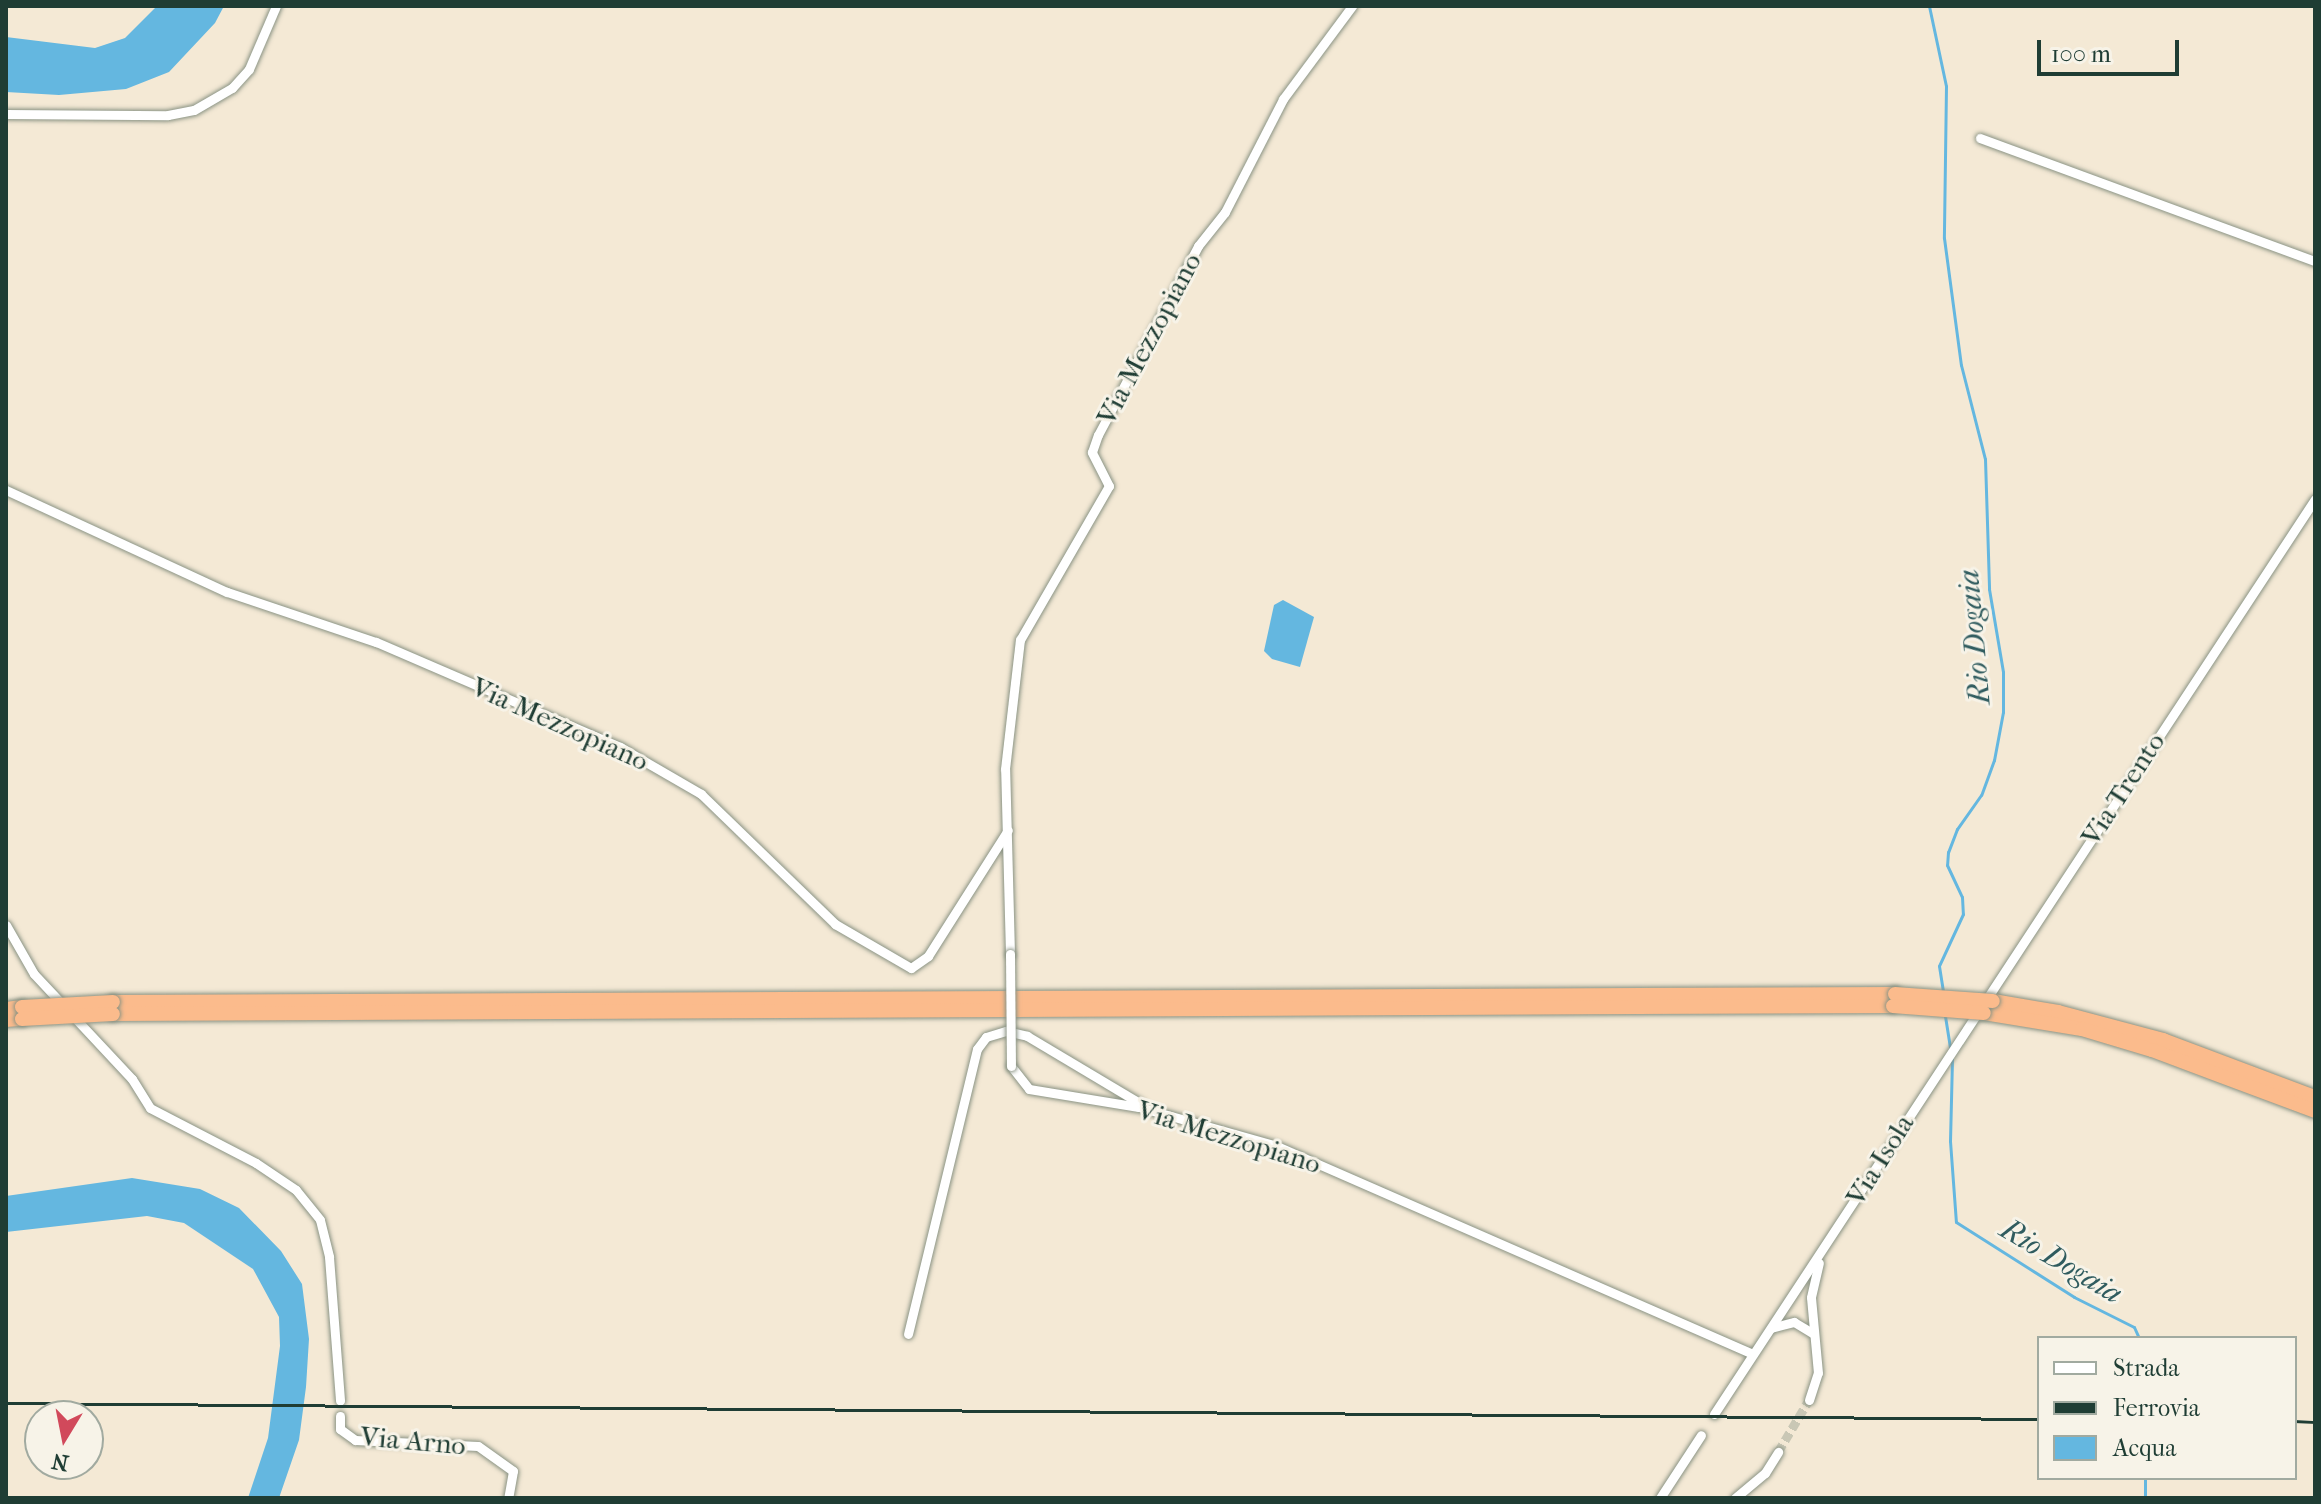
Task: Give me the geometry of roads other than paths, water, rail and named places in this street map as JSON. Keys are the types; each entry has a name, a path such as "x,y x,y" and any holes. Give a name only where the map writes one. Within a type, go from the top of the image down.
{"highway":[{"path":"6,1009 22,1013 113,1008 1894,1000 1989,1007 2163,1040 2315,1097"},
{"path":"1989,1007 2138,1046 2315,1111"},
{"path":"6,1020 22,1013"}],"street":[{"path":"6,114 168,115 194,110 232,88 249,69 276,6"},
{"name":"Via Mezzopiano","path":"1352,6 1283,99 1225,212 1198,246 1092,447 1110,481 1105,498 1020,640 1007,739 1011,1066 1029,1089 1162,1114 1277,1146 1753,1354"},
{"path":"1980,138 2315,261"},
{"name":"Via Mezzopiano","path":"6,490 227,592 376,642 620,747 701,794 835,924 911,968 928,956 1008,830"},
{"name":"Via Trento","path":"1932,1079 2315,499"},
{"path":"6,925 34,974 132,1079 150,1108 266,1170 296,1190 320,1220 329,1257 340,1401"},
{"path":"908,1334 977,1049 986,1037 1006,1031 1027,1036 1107,1088 1162,1114"},
{"name":"Via Isola","path":"1714,1414 1932,1079"},
{"name":"Via Isola","path":"1809,1400 1818,1373 1817,1341 1811,1310 1812,1285 1829,1241"},
{"path":"1770,1329 1790,1322 1811,1310 1799,1302 1783,1309 1790,1322"},
{"path":"1790,1322 1807,1325 1817,1341"},
{"name":"Via Arno","path":"340,1416 340,1429 355,1440 478,1446 513,1471 508,1498"},
{"path":"1662,1498 1701,1435"},
{"path":"1735,1498 1765,1473 1778,1452"}],"water":[{"path":"157,6 224,6 215,23 169,72 126,89 59,95 6,92 6,37 95,48 125,38"},
{"path":"1283,600 1314,617 1300,667 1272,659 1264,651 1274,605"},
{"path":"132,1178 200,1189 239,1208 281,1251 302,1284 309,1339 306,1387 299,1440 279,1498 248,1498 268,1438 280,1346 279,1317 253,1269 184,1223 147,1216 6,1232 6,1196"}],"waterway":[{"name":"Rio Dogaia","path":"1929,6 1946,86 1944,238 1961,365 1985,459 1989,589 2003,672 2003,712 1994,760 1981,795 1957,829 1948,852 1947,865 1962,897 1963,914 1939,966 1943,992"},
{"name":"Rio Dogaia","path":"1945,1016 1950,1048"},
{"name":"Rio Dogaia","path":"1952,1059 1950,1141 1956,1222 2074,1297 2134,1327 2138,1336"},
{"name":"Rio Dogaia","path":"2145,1480 2145,1498"}],"tunnel":[{"path":"1778,1452 1809,1400"}],"railway":[{"path":"6,1403 2037,1419"},
{"path":"2297,1421 2315,1422"}]}
